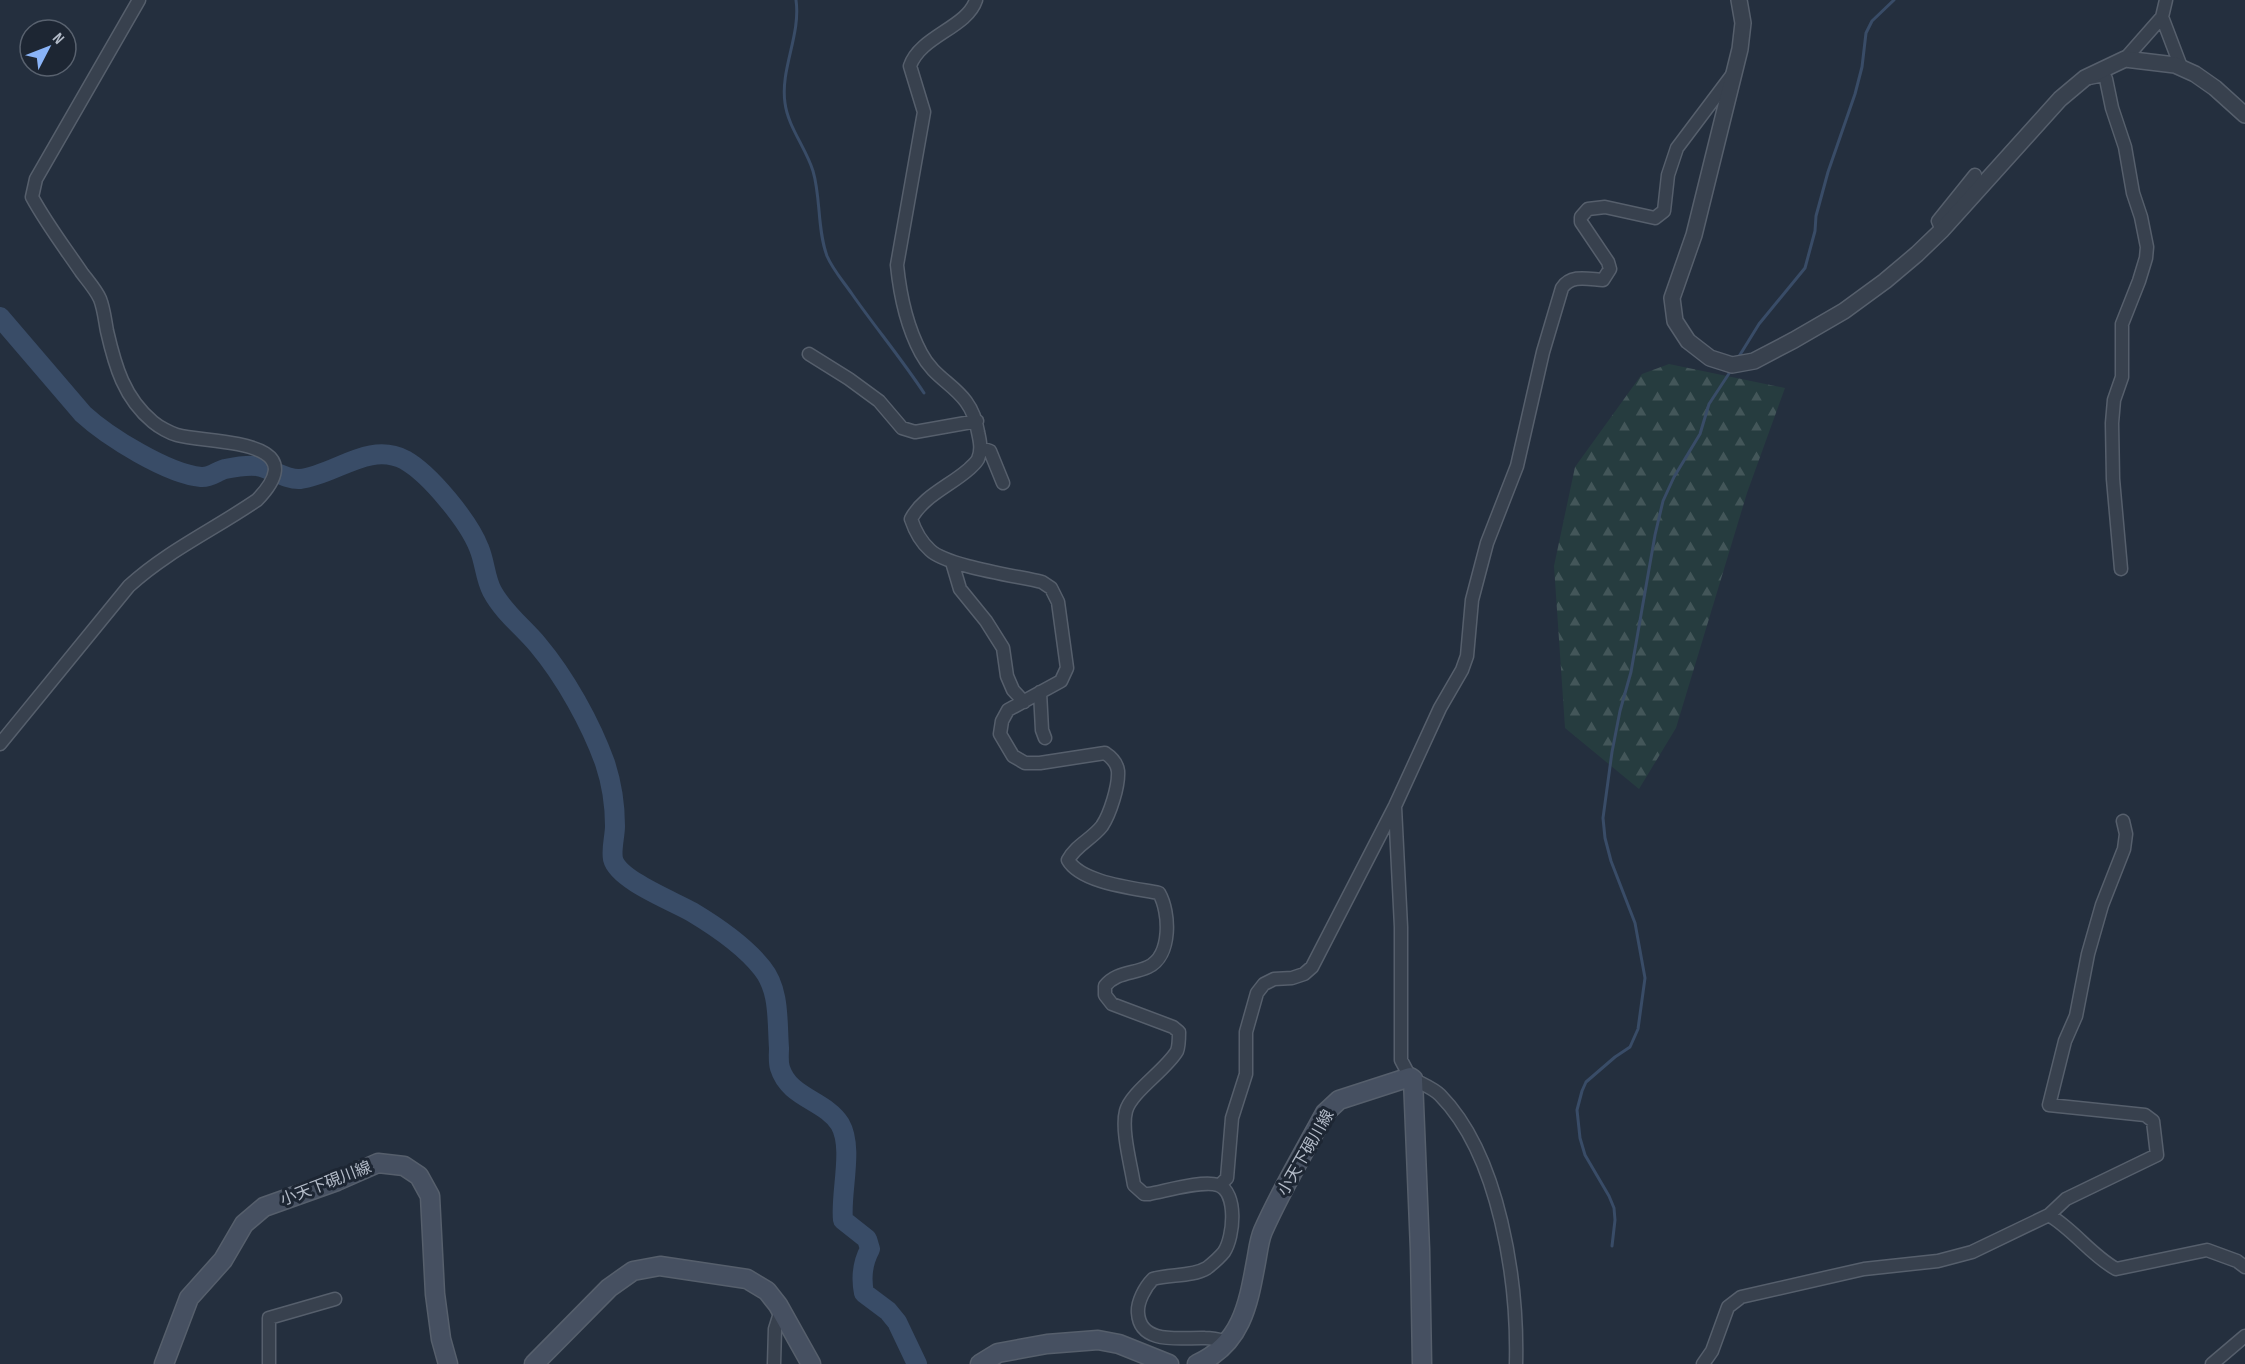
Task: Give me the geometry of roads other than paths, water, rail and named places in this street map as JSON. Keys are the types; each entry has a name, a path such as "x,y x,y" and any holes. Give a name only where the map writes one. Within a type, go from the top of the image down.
{"main road":[{"name":"小天下硯川線","path":"1197,1364 1208,1359 1229,1342 1240,1323 1250,1297 1262,1235 1325,1113 1339,1100 1411,1078"},
{"path":"1411,1078 1420,1250 1422,1364"},
{"name":"小天下硯川線","path":"164,1364 189,1298 223,1260 244,1224 264,1207 337,1181 378,1163 404,1167 419,1176 430,1196 435,1294 441,1339 448,1364"},
{"path":"534,1364 609,1288 633,1271 660,1266 747,1279 766,1291 782,1310 811,1364"},
{"path":"980,1364 998,1353 1047,1344 1098,1340 1119,1344 1168,1364"}],"street":[{"path":"0,744 129,586 168,556 257,500 267,489 273,470 270,455 261,450 207,438 176,435 154,423 121,382 115,366 100,299 32,197 36,179 139,0"},
{"path":"976,0 964,16 920,50 910,66 924,112 897,266 910,327 921,355 932,368 964,396 977,421 981,448 978,461 959,478 931,496 916,509 911,519 917,535 931,552 952,562 1042,582 1051,588 1058,602 1067,668 1061,681 1008,710 1002,721 1000,734 1013,756 1025,763 1040,763 1105,753 1112,757 1118,770 1111,807 1101,827 1073,851 1068,860 1073,867 1092,878 1159,893 1167,909 1167,939 1158,958 1149,967 1114,977 1106,986 1106,995 1112,1004 1173,1027 1179,1032 1178,1050 1126,1111 1134,1185 1136,1189 1149,1194 1210,1183 1220,1185 1231,1199 1232,1211 1230,1235 1224,1251 1206,1268 1153,1279 1144,1292 1137,1309 1138,1320 1146,1331 1156,1337 1209,1338 1229,1342"},
{"path":"1739,0 1743,23 1733,74 1694,235 1672,298 1675,321 1688,341 1710,358 1732,364 1754,361 1844,310 1917,254 1942,230 2060,99 2085,78 2125,59 2162,17 2166,0"},
{"path":"2162,17 2181,67"},
{"path":"2125,59 2181,67 2215,88 2245,115"},
{"path":"1220,1185 1227,1178 1232,1118 1246,1074 1246,1032 1257,993 1264,984 1274,979 1292,978 1304,974 1312,967 1395,806 1440,708 1462,670 1467,656 1472,600 1487,543 1517,466 1543,352 1562,288 1566,281 1573,278 1603,280 1608,273 1608,262 1581,222 1581,217 1588,209 1605,207 1655,218 1662,214 1668,175 1677,148 1733,74"},
{"path":"2085,78 2104,75 2106,79 2112,108 2125,147 2146,247 2146,258 2139,281 2122,324 2122,377 2114,400 2112,423 2113,479 2121,569"},
{"path":"1942,230 1938,221 1975,176"},
{"path":"809,354 849,378 879,401 902,428 915,432 977,421"},
{"path":"981,448 990,451 1003,483"},
{"path":"952,562 960,589 986,621 1003,648 1007,676 1013,690 1024,702"},
{"path":"1040,692 1042,730 1045,738"},
{"path":"1395,806 1401,927 1401,1060 1411,1078 1439,1094 1462,1122 1478,1153 1495,1197 1508,1256 1517,1329 1516,1364"},
{"path":"1703,1364 1712,1351 1728,1307 1741,1297 1864,1269 1938,1261 1972,1252 2049,1215 2066,1199 2157,1155 2153,1121 2145,1115 2049,1105 2065,1041 2076,1016 2088,954 2102,904 2124,849 2126,834 2123,821"},
{"path":"2049,1215 2059,1221 2105,1263 2116,1269 2207,1250 2245,1267"},
{"path":"269,1364 269,1318 335,1299"},
{"path":"774,1364 775,1329 782,1310"},
{"path":"2212,1364 2245,1336"}],"waterway":[{"path":"796,0 796,26 785,77 785,103 790,121 813,171 827,256 838,275 924,393"},
{"path":"1738,358 1759,324 1805,268 1828,172 1855,94 1862,67 1866,33 1872,21 1894,0"},
{"path":"0,317 83,414 107,433 139,453 172,469 204,477 225,469 257,466 289,478 300,479 378,454 392,455 405,460 437,487 458,512 474,537 490,586 497,599 548,658 576,701 592,733 605,763 614,802 613,859 617,867 635,882 692,912 720,930 739,944 768,977 775,996 780,1068 791,1086 826,1109 840,1124 844,1134 846,1158 843,1220 867,1239 870,1249 863,1270 864,1293 888,1311 897,1322 917,1364"},
{"path":"1612,1246 1614,1208 1585,1155 1580,1138 1577,1110 1586,1082 1630,1047 1638,1029 1645,978 1635,923 1611,861 1605,838 1603,818 1612,752 1631,672 1663,501 1674,477 1700,434 1709,404 1732,369"}]}
